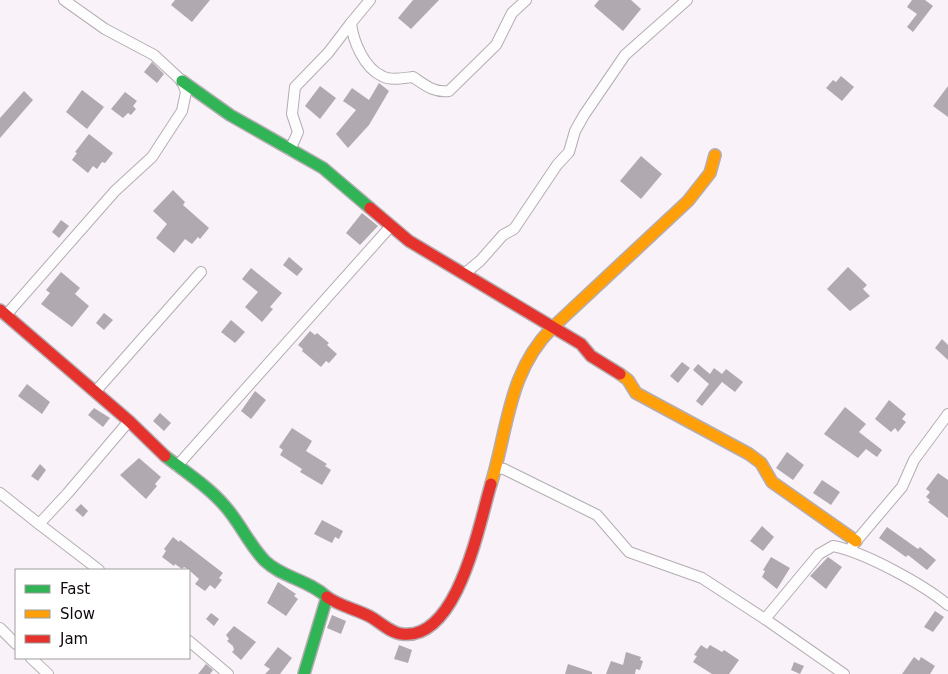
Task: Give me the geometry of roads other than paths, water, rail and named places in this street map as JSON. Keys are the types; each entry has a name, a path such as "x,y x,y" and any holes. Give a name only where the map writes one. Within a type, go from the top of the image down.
{"street":[{"path":"64,0 105,29 154,55 182,80 230,115 323,168 390,227 552,328 581,344 591,356 622,373 633,385 636,393 749,454 760,463 772,482 853,545 948,605"},
{"path":"290,150 298,132 292,114 295,87 328,53 363,6 370,0"},
{"path":"351,22 353,37 360,52 382,76 395,79 413,77 429,88 441,92 449,91 496,44 512,13 526,0"},
{"path":"464,274 480,261 503,235 514,229 557,164 569,152 575,131 584,115 625,54 687,0"},
{"path":"182,80 186,92 182,111 163,143 152,157 115,192 3,312 129,420 154,447 230,510 263,559 278,572 303,580 316,587 338,606 361,612 382,622 399,634 412,634 437,622 456,591 496,468 497,451 520,380 533,351 552,328 688,201 710,173 715,155"},
{"path":"177,466 390,227"},
{"path":"95,392 201,272"},
{"path":"766,618 819,554 833,546 853,545 902,487 914,460 948,414"},
{"path":"40,524 129,420"},
{"path":"496,468 504,468 597,515 629,552 702,578 766,618 844,674"},
{"path":"0,493 98,569"},
{"path":"304,674 327,597"},
{"path":"0,628 15,643"},
{"path":"190,642 228,674"},
{"path":"32,659 48,674"}]}
